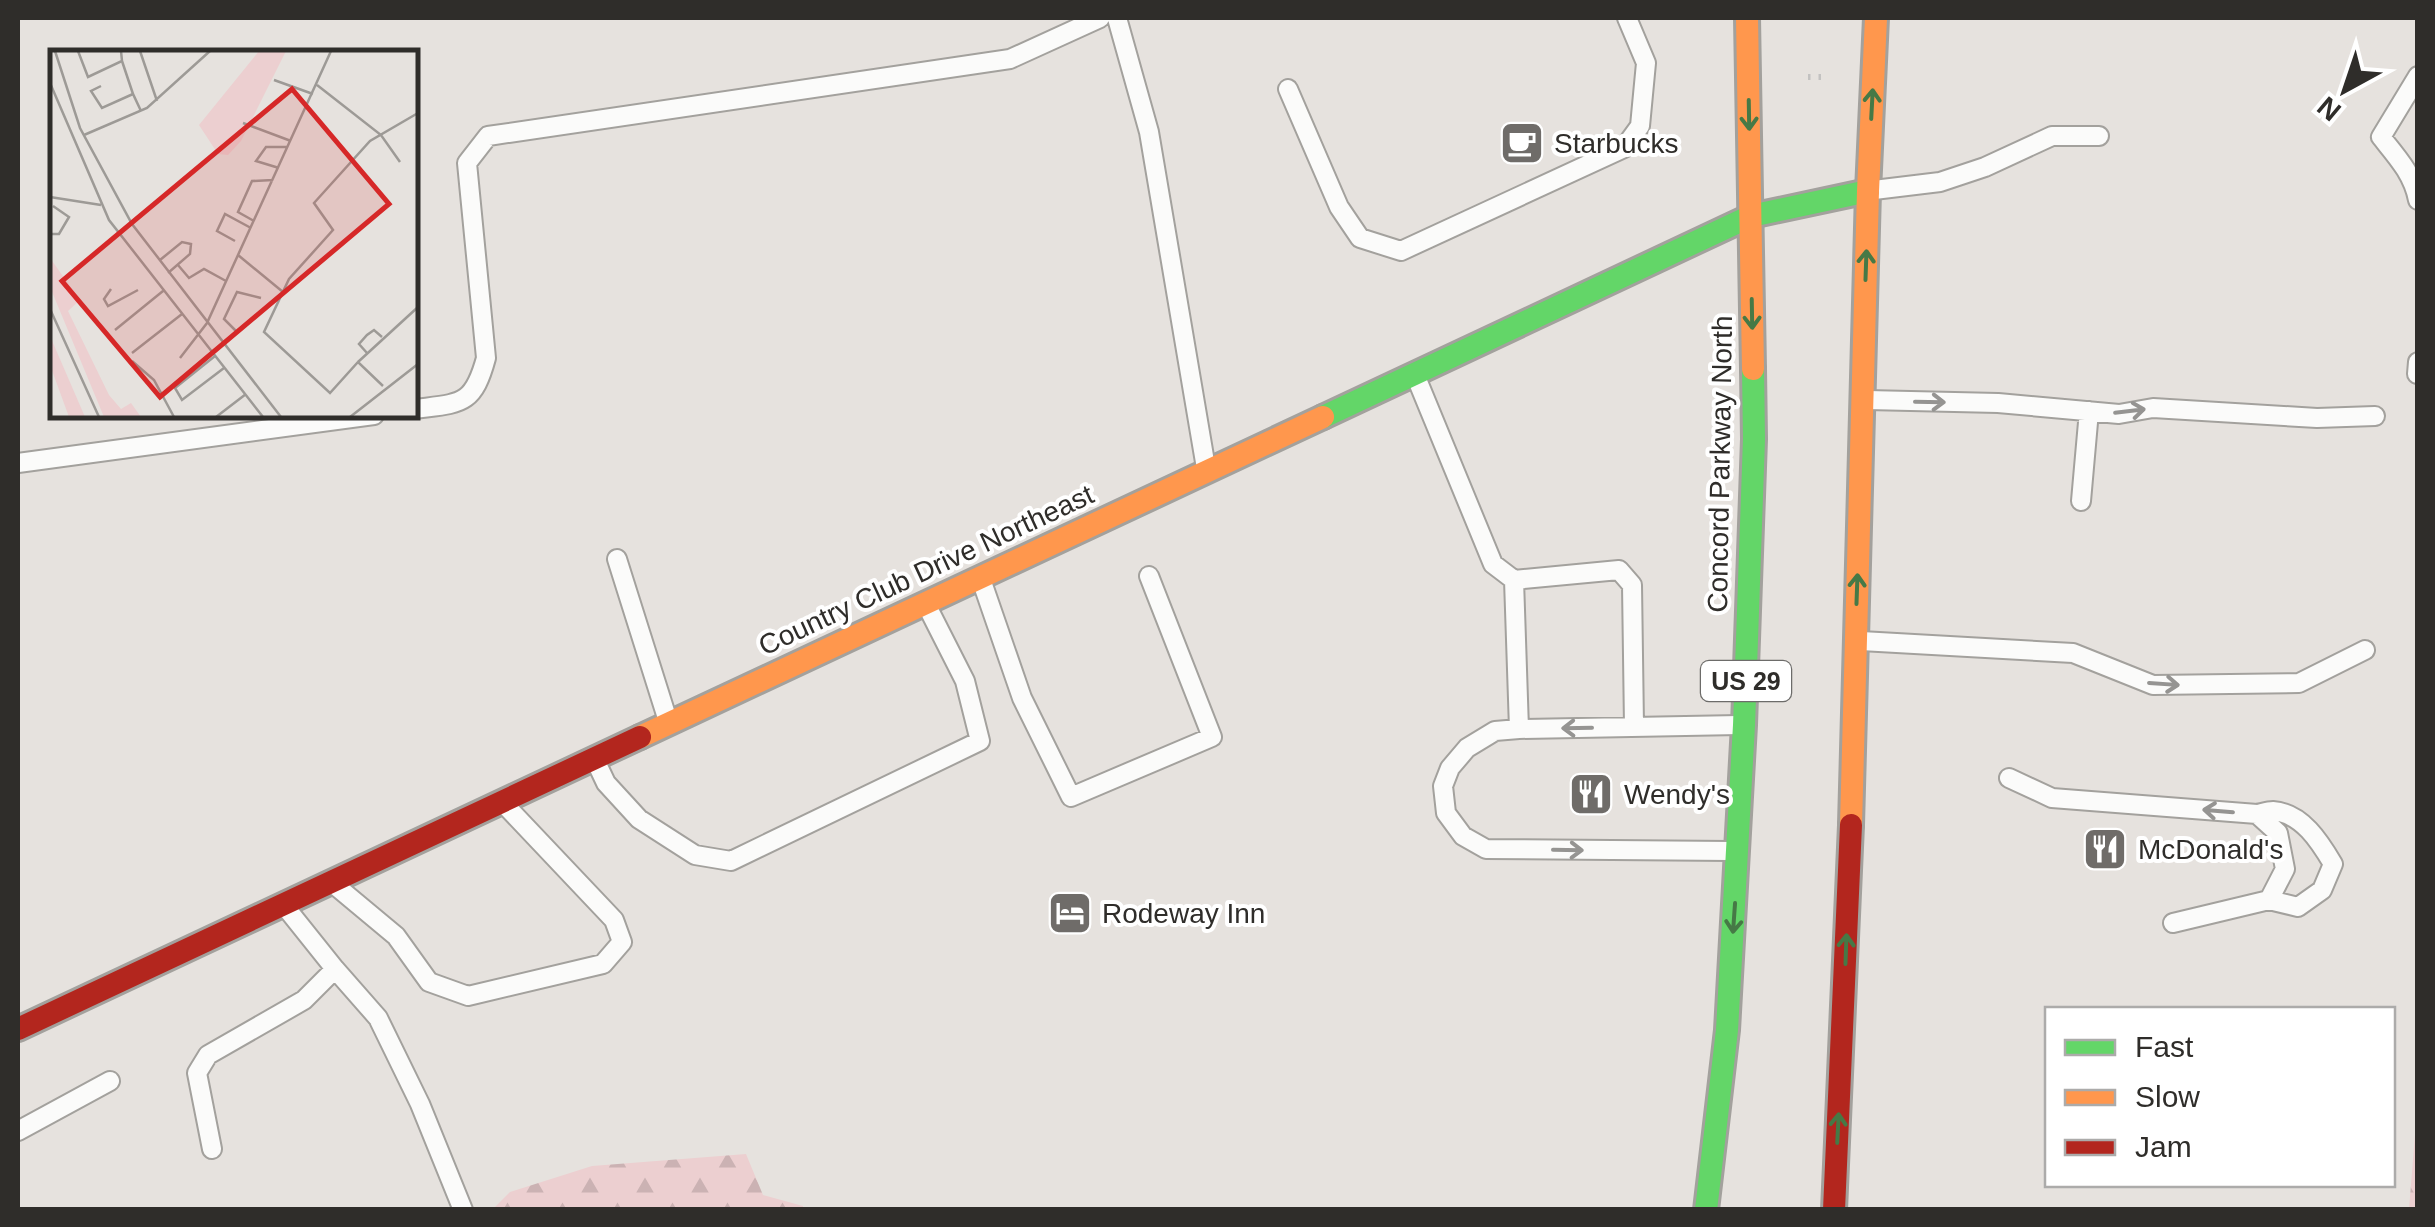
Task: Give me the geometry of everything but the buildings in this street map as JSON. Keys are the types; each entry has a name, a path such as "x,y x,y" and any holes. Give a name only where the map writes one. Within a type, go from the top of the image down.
{"main road":[{"name":"Concord Parkway North","path":"1706,1210 1727,1030 1744,725 1754,439 1747,18"},
{"path":"1834,1210 1852,801 1876,18"},
{"name":"Country Club Drive Northeast","path":"18,1029 1751,216 1868,191"}],"lane":[{"path":"418,410 458,404 478,386 486,358 467,163 488,136 1010,59 1100,18"},
{"path":"1117,18 1149,132 1206,472"},
{"path":"1288,89 1339,207 1360,238 1400,251 1624,148 1640,126 1646,63 1627,18"},
{"path":"2418,76 2381,137 2408,172 2418,200"},
{"path":"1868,191 1940,182 1985,167 2052,136 2099,136"},
{"path":"2417,374 2418,362"},
{"path":"1414,374 1493,564 1514,580 1619,570 1632,585 1634,726"},
{"path":"1862,400 1998,403 2118,414 2152,408 2317,418 2375,416"},
{"path":"2081,501 2089,411"},
{"path":"18,463 352,418"},
{"path":"617,560 669,724"},
{"path":"980,577 1022,698 1071,797 1212,737 1149,576"},
{"path":"1514,580 1519,729"},
{"path":"595,758 606,783 639,819 694,855 731,861 980,741 965,681 925,603"},
{"path":"1856,641 2073,653 2153,685 2299,684 2366,650"},
{"path":"1738,852 1486,848 1462,836 1446,814 1442,786 1450,768 1468,748 1495,731 1744,725"},
{"path":"2009,778 2052,798 2257,814 2274,811 2298,820 2320,842 2333,864 2322,890 2298,908 2269,900 2173,922"},
{"path":"331,882 396,936 429,982 468,996 603,964 622,942 614,920 502,802"},
{"path":"2257,814 2278,833 2285,868 2269,900"},
{"path":"284,904 378,1018 420,1104 463,1210"},
{"path":"212,1149 197,1074 208,1055 304,1000 335,969"},
{"path":"18,1131 110,1080"}],"path":[{"path":"1808,77 1834,77"}],"green space":[{"path":"2417,1110 2417,1209 2409,1209"},
{"path":"746,1154 763,1195 803,1209 493,1209 510,1192 592,1166"}],"traffic: fast":[{"path":"1323,417 1751,216 1868,191"},
{"path":"1706,1210 1727,1030 1744,725 1753,369"}],"traffic: slow":[{"path":"1747,18 1753,369"},
{"path":"1851,825 1876,18"},
{"path":"640,737 1323,417"}],"traffic: jam":[{"path":"18,1029 640,737"},
{"path":"1834,1210 1851,825"}],"place":[{"name":"Starbucks","path":"1522,143"},
{"name":"Wendy's","path":"1591,794"},
{"name":"McDonald's","path":"2105,849"},
{"name":"Rodeway Inn","path":"1070,913"}]}
